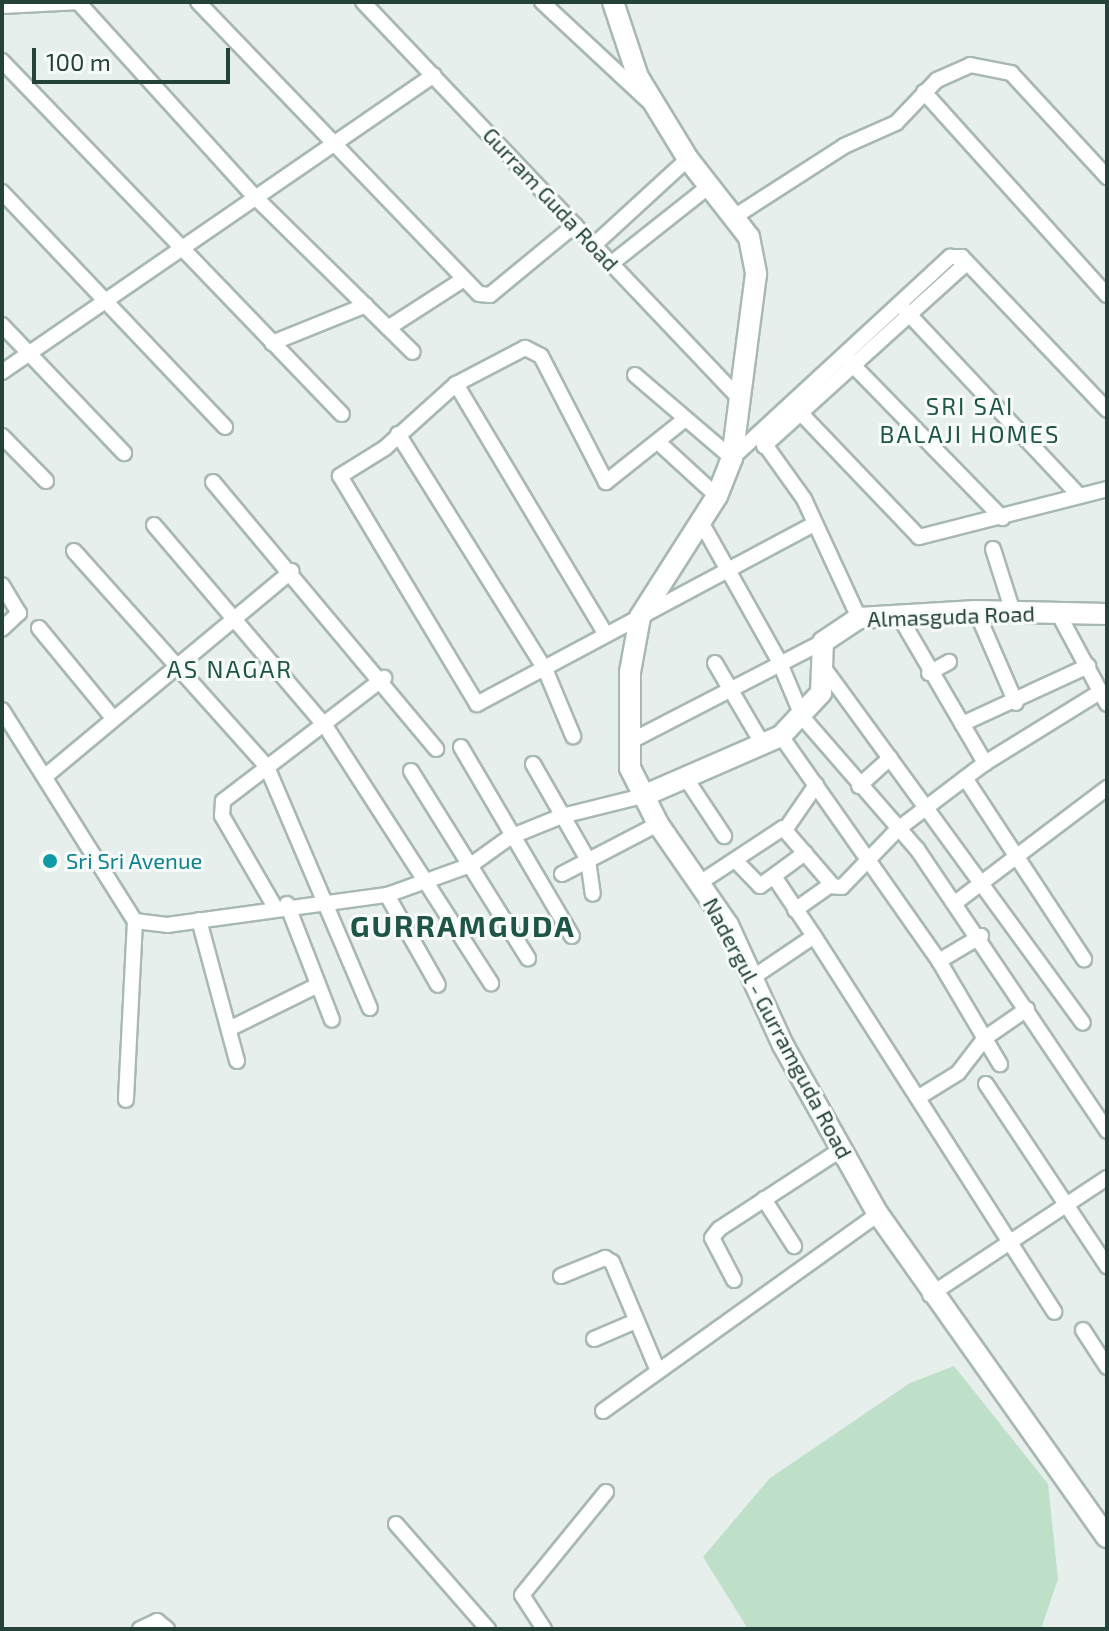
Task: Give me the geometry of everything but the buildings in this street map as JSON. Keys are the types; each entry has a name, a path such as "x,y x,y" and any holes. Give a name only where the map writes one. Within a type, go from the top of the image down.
{"main road":[{"name":"Nadergul - Gurramguda Road","path":"613,2 638,77 688,159 752,245 756,274 732,458 717,496 640,617 630,672 630,768 658,824 701,882 755,976 840,1150 878,1214 930,1295 1107,1537"},
{"name":"Almasguda Road","path":"823,642 859,618 898,614 976,611 1107,614"},
{"path":"643,796 781,736 803,718 821,693 823,642"}],"street":[{"path":"2,6 78,2 255,197 413,352"},
{"path":"198,2 464,279 490,295 575,225"},
{"name":"Gurram Guda Road","path":"363,2 738,397"},
{"path":"542,2 659,110"},
{"path":"2,61 342,414"},
{"path":"734,217 844,146 896,123 924,92 970,65 1011,73 1106,173"},
{"path":"2,372 108,303 255,197 434,75"},
{"path":"924,92 1106,292"},
{"path":"594,245 688,159"},
{"path":"612,263 708,187"},
{"path":"2,192 225,427"},
{"path":"635,375 732,458 761,441 904,309 950,257 962,257 1107,410"},
{"path":"388,328 464,279"},
{"path":"272,343 366,305"},
{"path":"904,309 1078,494"},
{"path":"2,325 124,453"},
{"path":"684,420 606,482 532,348 456,384 398,434 340,476 477,704 810,526"},
{"path":"848,360 1002,518"},
{"path":"456,384 605,633"},
{"path":"796,408 919,537 1107,489"},
{"path":"398,434 545,669 573,736"},
{"path":"2,436 46,481"},
{"path":"761,441 804,499 810,526 859,618"},
{"path":"658,442 717,496"},
{"path":"213,482 384,678 436,749"},
{"path":"701,522 779,661 803,718 898,829 981,936 1107,1131"},
{"path":"154,525 326,727 491,983"},
{"path":"993,549 1013,612"},
{"path":"74,551 172,668 267,767 330,904 370,1008"},
{"path":"48,774 231,618 292,571"},
{"path":"2,585 19,613 2,629"},
{"path":"976,611 1016,703"},
{"path":"795,910 833,886 842,887 898,829 985,763 1104,698 1058,613"},
{"path":"898,614 929,673 985,763"},
{"path":"39,628 113,718"},
{"path":"629,742 779,661 823,642"},
{"path":"929,673 949,662"},
{"path":"715,663 762,743"},
{"path":"962,724 1016,703 1088,666"},
{"path":"824,668 1083,1023"},
{"path":"332,1020 282,907 222,816 223,801 326,727 384,678"},
{"path":"821,693 845,695"},
{"path":"2,710 48,774 135,921 126,1100"},
{"path":"781,736 939,961 1000,1064"},
{"path":"461,747 510,837 572,936"},
{"path":"859,786 890,758"},
{"path":"533,764 588,860 593,894"},
{"path":"411,771 528,958"},
{"path":"685,777 724,836"},
{"path":"965,778 1084,959"},
{"path":"701,882 785,830 816,785"},
{"path":"955,903 980,879 1016,858 1107,788"},
{"path":"135,921 199,920 387,895 427,884 471,865 510,837 562,816 643,796"},
{"path":"562,874 658,824"},
{"path":"785,830 833,886"},
{"path":"735,860 752,883 775,878 805,853"},
{"path":"775,878 919,1097 1054,1312"},
{"path":"387,895 438,985"},
{"path":"199,920 237,1061"},
{"path":"755,976 814,936"},
{"path":"939,961 981,936"},
{"path":"229,1029 318,985"},
{"path":"919,1097 958,1073 985,1038 1027,1009"},
{"path":"986,1084 1107,1266"},
{"path":"734,1280 712,1238 764,1199 840,1150"},
{"path":"930,1295 1107,1178"},
{"path":"764,1199 794,1246"},
{"path":"603,1411 878,1214"},
{"path":"561,1276 605,1258 658,1371"},
{"path":"594,1339 636,1321"},
{"path":"1083,1330 1107,1367"},
{"path":"544,1629 522,1595 606,1492"},
{"path":"396,1524 488,1629"},
{"path":"140,1629 157,1621 167,1629"}],"green space":[{"path":"954,1366 1048,1484 1058,1579 1041,1629 748,1629 703,1557 770,1478 910,1383"}],"place":[{"name":"Sri Sri Avenue","path":"50,861"}],"district":[{"name":"SRI SAI BALAJI HOMES","path":"970,420"},
{"name":"AS NAGAR","path":"230,669"},
{"name":"GURRAMGUDA","path":"463,925"}]}
